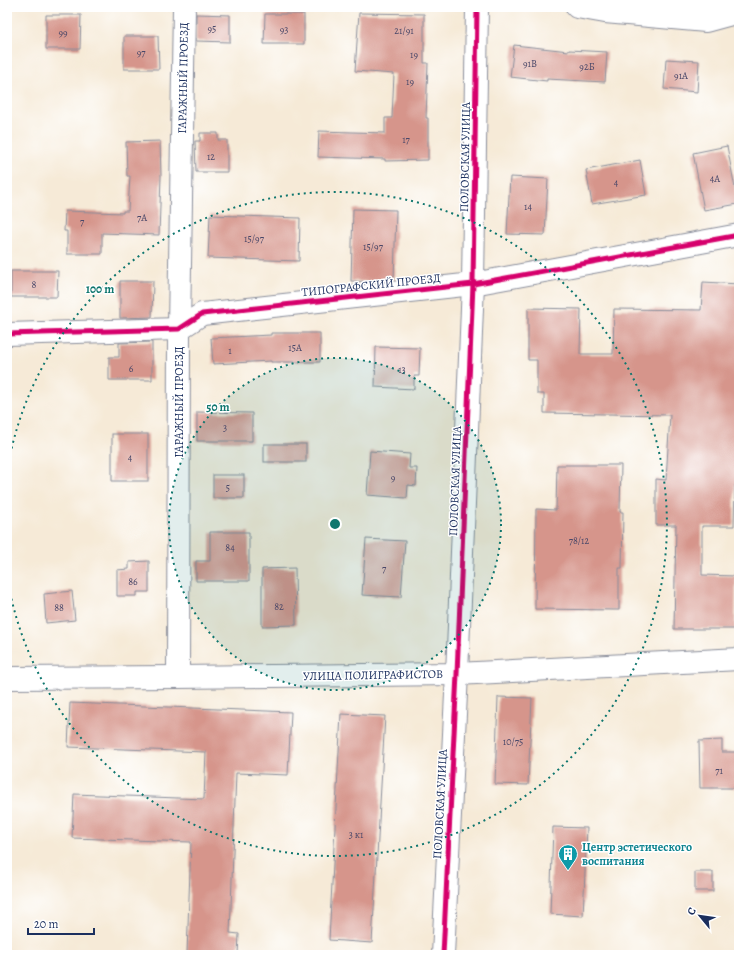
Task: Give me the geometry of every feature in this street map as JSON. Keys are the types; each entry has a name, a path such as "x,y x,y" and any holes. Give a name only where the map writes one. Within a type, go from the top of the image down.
{"street":[{"name":"ГАРАЖНЫЙ ПРОЕЗД","path":"178,677 179,329 184,7"},
{"name":"ПОЛОВСКАЯ УЛИЦА","path":"443,955 457,674 473,284 477,7"},
{"path":"576,7 605,12 706,21 739,12"},
{"name":"ТИПОГРАФСКИЙ ПРОЕЗД","path":"179,329 202,314 473,284 739,235"},
{"path":"7,334 179,329"},
{"name":"УЛИЦА ПОЛИГРАФИСТОВ","path":"7,678 457,674 739,659"}],"building":[{"path":"359,13 424,14 424,63 428,63 426,118 428,118 428,160 385,161 385,159 318,157 319,131 385,133 385,118 392,118 394,74 355,71"},
{"path":"196,14 230,15 230,42 196,41"},
{"path":"265,14 304,14 304,44 264,44"},
{"path":"46,15 81,15 80,49 46,49"},
{"path":"124,36 158,36 159,69 124,69"},
{"path":"514,45 569,51 607,52 605,82 547,79 547,81 510,77"},
{"path":"666,59 699,61 697,92 664,89"},
{"path":"200,133 218,133 218,140 227,140 227,172 196,172 195,141 200,141"},
{"path":"160,141 161,176 159,235 102,233 102,254 67,254 67,231 64,231 65,211 123,213 123,211 128,211 130,176 127,176 126,142"},
{"path":"727,146 738,204 704,210 693,153"},
{"path":"640,160 646,195 592,204 586,170"},
{"path":"510,177 548,179 545,235 507,234"},
{"path":"353,209 396,210 394,280 378,282 351,281"},
{"path":"210,215 300,218 299,261 208,258"},
{"path":"11,271 58,271 57,297 11,297"},
{"path":"120,281 153,281 152,317 120,318"},
{"path":"703,282 739,284 739,485 735,485 734,526 702,526 702,575 736,576 735,629 674,629 676,525 656,525 656,479 666,480 670,415 544,413 544,394 537,394 537,360 528,360 528,308 581,309 580,354 613,354 614,309 701,310"},
{"path":"271,333 320,333 320,362 271,361 213,364 211,338 271,335"},
{"path":"152,342 152,380 109,380 109,357 119,357 119,343"},
{"path":"376,347 420,348 419,376 414,376 414,389 375,387"},
{"path":"197,412 252,413 252,441 197,441"},
{"path":"112,434 148,434 148,481 112,481"},
{"path":"264,444 306,444 306,462 264,462"},
{"path":"370,451 410,454 409,468 417,468 416,486 408,485 407,498 367,495"},
{"path":"557,465 621,465 620,512 623,512 622,568 619,568 619,610 535,609 536,509 556,510"},
{"path":"213,475 244,475 244,498 213,498"},
{"path":"210,532 249,532 249,581 196,581 196,561 210,561"},
{"path":"366,539 405,541 401,597 362,595"},
{"path":"149,561 149,592 137,592 137,596 117,596 117,570 129,569 129,562"},
{"path":"295,568 296,625 262,626 262,569"},
{"path":"72,591 75,620 46,623 44,594"},
{"path":"498,697 532,698 528,785 495,784"},
{"path":"70,703 291,712 288,775 236,773 230,933 239,934 238,955 187,954 191,842 72,838 74,794 204,799 206,752 68,747"},
{"path":"341,714 385,716 372,943 329,940"},
{"path":"722,740 722,752 739,752 739,788 700,788 699,741"},
{"name":"Центр эстетического воспитания","path":"553,827 587,828 583,916 550,914"},
{"path":"695,872 713,872 713,891 695,891"}],"cycle path":[{"path":"443,955 457,674 473,284 477,7"},
{"path":"7,334 179,329 202,314 473,284 739,235"}],"place":[{"name":"Центр эстетического воспитания","path":"568,871"}]}
